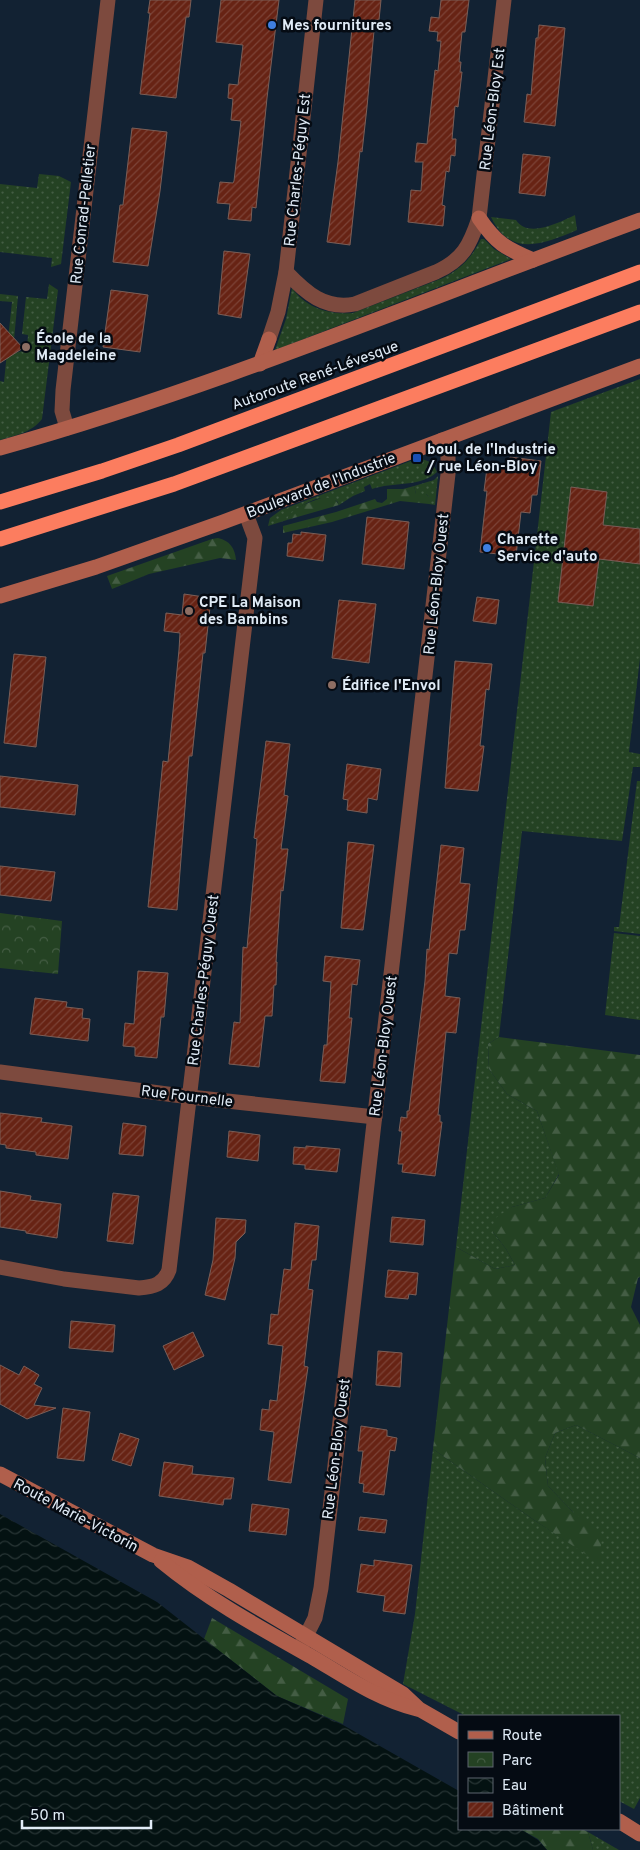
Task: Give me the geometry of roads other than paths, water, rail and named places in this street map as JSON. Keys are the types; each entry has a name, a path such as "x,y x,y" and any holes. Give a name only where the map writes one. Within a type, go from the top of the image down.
{"highway":[{"name":"Autoroute René-Lévesque","path":"0,502 102,471 178,445 640,272"},
{"path":"0,539 174,484 640,312"}],"street":[{"name":"Rue Conrad-Pelletier","path":"67,428 62,411 63,390 108,0"},
{"name":"Rue Charles-Péguy Est","path":"260,364 278,312 286,272 316,0"},
{"name":"Rue Léon-Bloy Est","path":"286,272 298,286 317,300 336,306 355,304 436,272 455,261 468,246 479,218 504,0"},
{"path":"479,218 494,239 503,246 533,260"},
{"path":"0,448 67,428 260,364 640,220"},
{"name":"Boulevard de l'Industrie","path":"0,596 107,563 246,514 640,366"},
{"name":"Rue Léon-Bloy Ouest","path":"299,1650 315,1618 321,1588 448,474 448,456 442,440"},
{"name":"Rue Charles-Péguy Ouest","path":"0,1267 64,1279 139,1288 160,1284 169,1270 255,538 246,514"},
{"name":"Rue Fournelle","path":"0,1072 190,1097 375,1117"},
{"name":"Route Marie-Victorin","path":"0,1474 153,1555 188,1567 403,1694 419,1709"},
{"name":"Route Marie-Victorin","path":"153,1555 202,1593 299,1650 397,1704 419,1709"},
{"path":"419,1709 458,1731"},
{"path":"620,1822 640,1834"}],"water":[{"path":"0,1514 157,1602 277,1696 343,1725 458,1790 458,1830 522,1830 538,1840 547,1850 0,1850"}],"place":[{"name":"Mes fournitures","path":"272,25"},
{"name":"École de la Magdeleine","path":"26,347"},
{"name":"boul. de l'Industrie / rue Léon-Bloy","path":"417,458"},
{"name":"Charette Service d'auto","path":"487,548"},
{"name":"CPE La Maison des Bambins","path":"189,611"},
{"name":"Édifice l'Envol","path":"332,685"}]}
